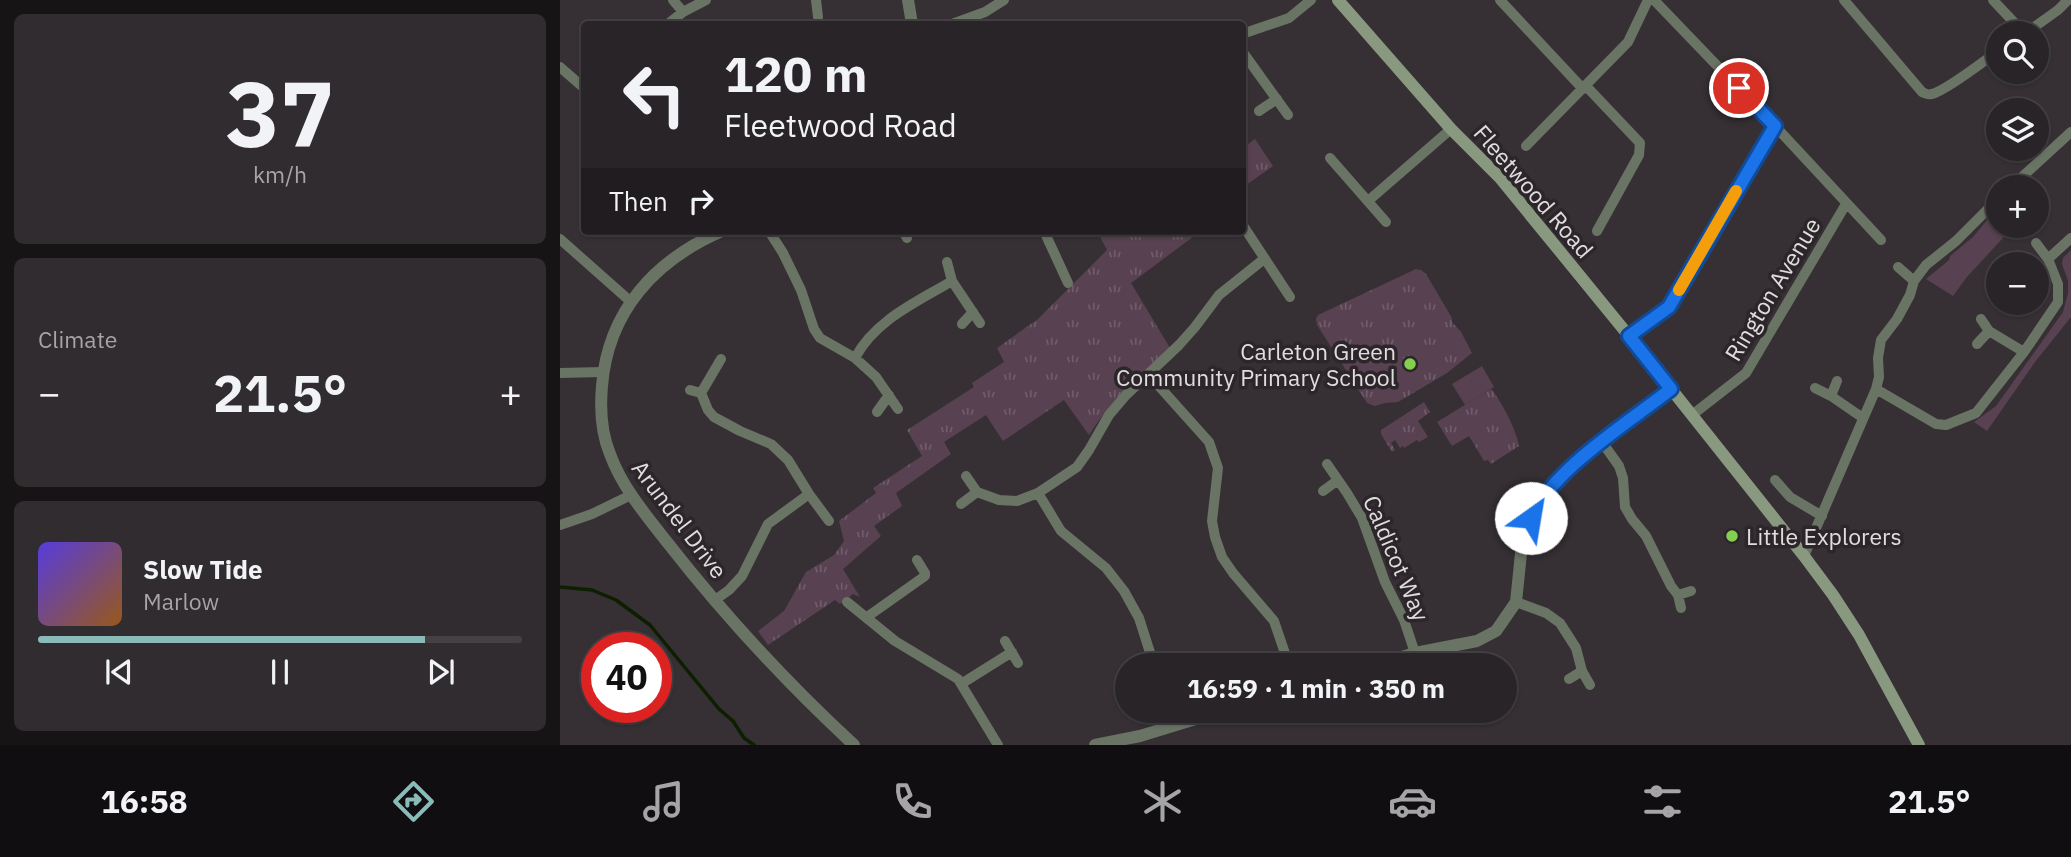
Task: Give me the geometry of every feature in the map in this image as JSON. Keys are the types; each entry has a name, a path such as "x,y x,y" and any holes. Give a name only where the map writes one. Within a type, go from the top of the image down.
{"main road":[{"name":"Fleetwood Road","path":"1338,0 1451,129 1500,178 1804,556 1859,635 1919,745"}],"street":[{"path":"673,0 682,12"},
{"path":"672,21 682,12 706,0"},
{"path":"816,0 818,17"},
{"path":"908,0 912,21"},
{"path":"961,21 985,12 1004,0"},
{"path":"1246,33 1289,18 1311,0"},
{"path":"1500,0 1640,143 1639,155 1597,231"},
{"path":"1526,146 1628,41 1648,0"},
{"path":"1654,0 1881,240"},
{"path":"1844,0 1926,94 1934,94 1986,59"},
{"path":"1993,0 2013,21"},
{"path":"2043,21 2068,0"},
{"path":"1246,56 1289,115"},
{"path":"560,67 581,85"},
{"path":"1259,111 1277,99"},
{"path":"1629,336 1669,307 1775,126"},
{"path":"1368,201 1451,129"},
{"path":"2024,175 2071,132"},
{"path":"1330,158 1387,222"},
{"name":"Rington Avenue","path":"1692,415 1746,373 1846,204"},
{"path":"1804,556 1877,389 1881,340 1897,319 1914,281 1926,265 1955,242 1986,211"},
{"path":"1246,230 1290,297"},
{"name":"Arundel Drive","path":"703,235 654,274 630,301 621,317 608,348 603,372 603,432 609,453 631,495 715,600 814,709 854,745"},
{"path":"772,235 801,290 814,329 820,338 855,358 876,377 898,409"},
{"path":"1046,235 1068,283"},
{"path":"2049,258 2071,238"},
{"path":"560,239 630,301"},
{"path":"2036,243 2043,252"},
{"path":"966,476 977,492 999,500 1017,501 1038,494 1077,467 1109,415 1195,327 1219,295 1264,258"},
{"path":"947,262 952,281 980,323"},
{"path":"1877,389 1936,424 1947,425 1976,413 2024,352 2058,302 2058,284 2049,262"},
{"path":"1898,267 1914,281"},
{"path":"855,358 868,337 894,316 952,281"},
{"path":"962,324 973,312"},
{"path":"1981,319 1989,331 2024,352"},
{"path":"1977,344 1989,331"},
{"path":"701,393 721,359"},
{"path":"560,373 603,372"},
{"path":"1149,375 1209,442 1218,468 1212,521 1222,557 1274,621 1285,653"},
{"path":"1831,396 1837,381"},
{"path":"1815,388 1863,418"},
{"path":"1415,653 1477,641 1496,631 1516,602 1523,534 1535,508 1547,491 1602,442 1671,389"},
{"path":"690,390 701,393"},
{"path":"701,393 714,417 771,443 788,460 829,521"},
{"path":"877,412 890,395"},
{"path":"1602,442 1619,466 1623,478 1625,507 1646,536 1678,595 1681,608"},
{"name":"Caldicot Way","path":"1327,464 1362,519 1385,582 1405,620 1415,653"},
{"name":"Caldicot Way","path":"1324,491 1338,480"},
{"path":"1775,480 1790,497 1822,516"},
{"path":"961,504 977,492"},
{"path":"715,600 729,590 741,576 768,524 809,494"},
{"path":"1038,494 1061,531 1106,568 1124,591 1139,618 1150,653"},
{"path":"560,525 592,514 631,495"},
{"path":"867,617 925,576 917,560"},
{"path":"1678,595 1691,591"},
{"path":"847,602 895,641 951,674 961,684 998,745"},
{"path":"1516,602 1546,613 1560,623 1576,648 1582,671 1590,685"},
{"path":"1005,640 1018,663"},
{"path":"961,684 1012,652"},
{"path":"1569,679 1582,671"},
{"path":"1095,745 1184,723"}],"green space":[{"path":"1255,139 1273,166 1246,185 1246,146"},
{"path":"1986,221 1986,238 2003,238 1990,252 1986,252 1986,256 1953,296 1926,279 1949,260 1950,256 1973,237"},
{"path":"1099,235 1196,235 1131,283 1170,348 1126,389 1089,435 1064,400 1003,441 986,415 944,442 951,454 896,493 902,506 874,526 881,536 843,569 860,597 853,594 840,604 835,600 768,645 758,631 784,611 806,572 834,555 844,541 839,521 876,493 873,488 922,456 907,430 974,387 972,383 1004,362 997,348 1038,319 1107,250"},
{"path":"2071,250 2071,317 2035,362 1987,431 1974,422 1996,406 2063,312 2068,281 2062,264 2063,258"},
{"path":"1416,269 1426,274 1472,353 1447,373 1398,402 1375,406 1367,403 1317,325 1316,319 1318,315"},
{"path":"1482,366 1494,387 1465,405 1452,384"},
{"path":"1491,389 1508,416 1519,446 1491,464 1488,460 1484,461 1469,436 1452,446 1437,422"},
{"path":"1424,402 1430,412 1418,421 1428,437 1404,448 1400,448 1395,440 1391,443 1395,450 1392,452 1381,430"}],"waterway":[{"path":"560,587 592,590 616,600 650,625 719,709 733,721 744,738 754,745"}],"slow traffic":[{"path":"1679,290 1736,191"}],"place":[{"name":"Carleton Green Community Primary School","path":"1410,364"},
{"name":"Little Explorers","path":"1732,536"}],"route":[{"path":"1531,518 1535,508 1557,480 1671,389 1629,336 1669,307 1775,126 1739,88"}]}
